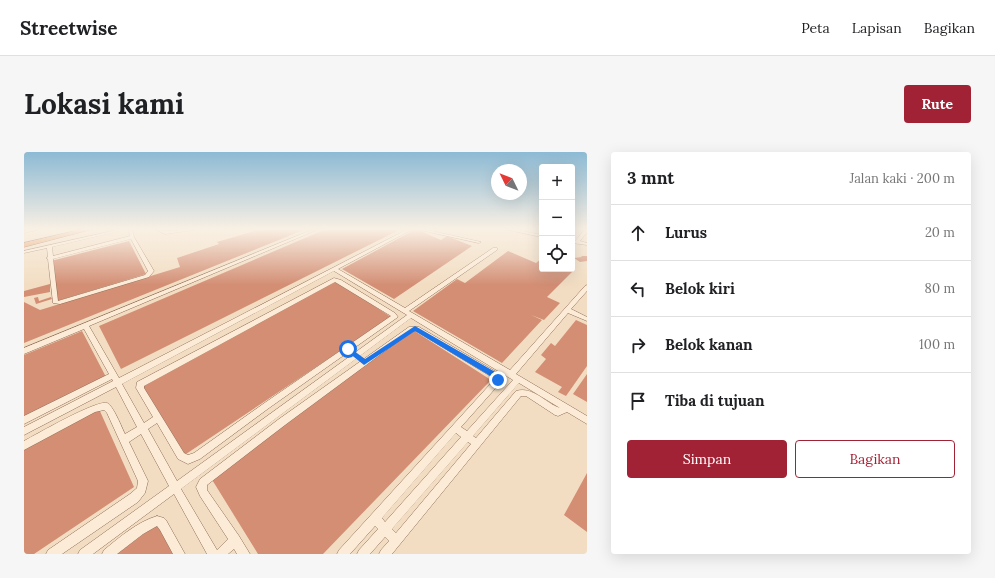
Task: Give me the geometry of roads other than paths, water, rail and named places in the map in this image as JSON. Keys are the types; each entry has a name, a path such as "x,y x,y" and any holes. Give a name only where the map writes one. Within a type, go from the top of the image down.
{"street":[{"path":"24,252 42,248"},
{"path":"49,248 55,302 58,304 149,274 151,271 138,248"},
{"path":"49,258 89,248"},
{"path":"24,351 272,248"},
{"path":"24,420 58,403 207,336 375,248"},
{"path":"84,554 356,355 408,313 495,249"},
{"path":"334,269 587,420"},
{"path":"336,280 365,295 395,316 197,456 188,460 181,456 140,388 140,384 336,280"},
{"path":"363,554 466,436 587,287"},
{"path":"365,295 371,291"},
{"path":"280,298 289,304"},
{"path":"567,310 587,319"},
{"path":"86,326 144,428 174,488 213,554"},
{"path":"244,554 203,493 202,485 204,481 364,362 415,328 495,375 498,380 343,554"},
{"path":"207,336 215,344"},
{"path":"456,352 462,345"},
{"path":"348,349 364,362"},
{"path":"24,431 61,412 116,378"},
{"path":"385,554 521,392 527,393 558,412 563,411 566,408"},
{"path":"58,403 61,412"},
{"path":"24,446 93,409 103,406 108,408 143,481 142,490 134,498 52,554"},
{"path":"266,406 282,422"},
{"path":"124,440 158,418"},
{"path":"456,428 477,444"},
{"path":"375,519 396,541"},
{"path":"108,554 145,526 158,521 164,526 179,554"},
{"path":"220,554 235,540"}]}
